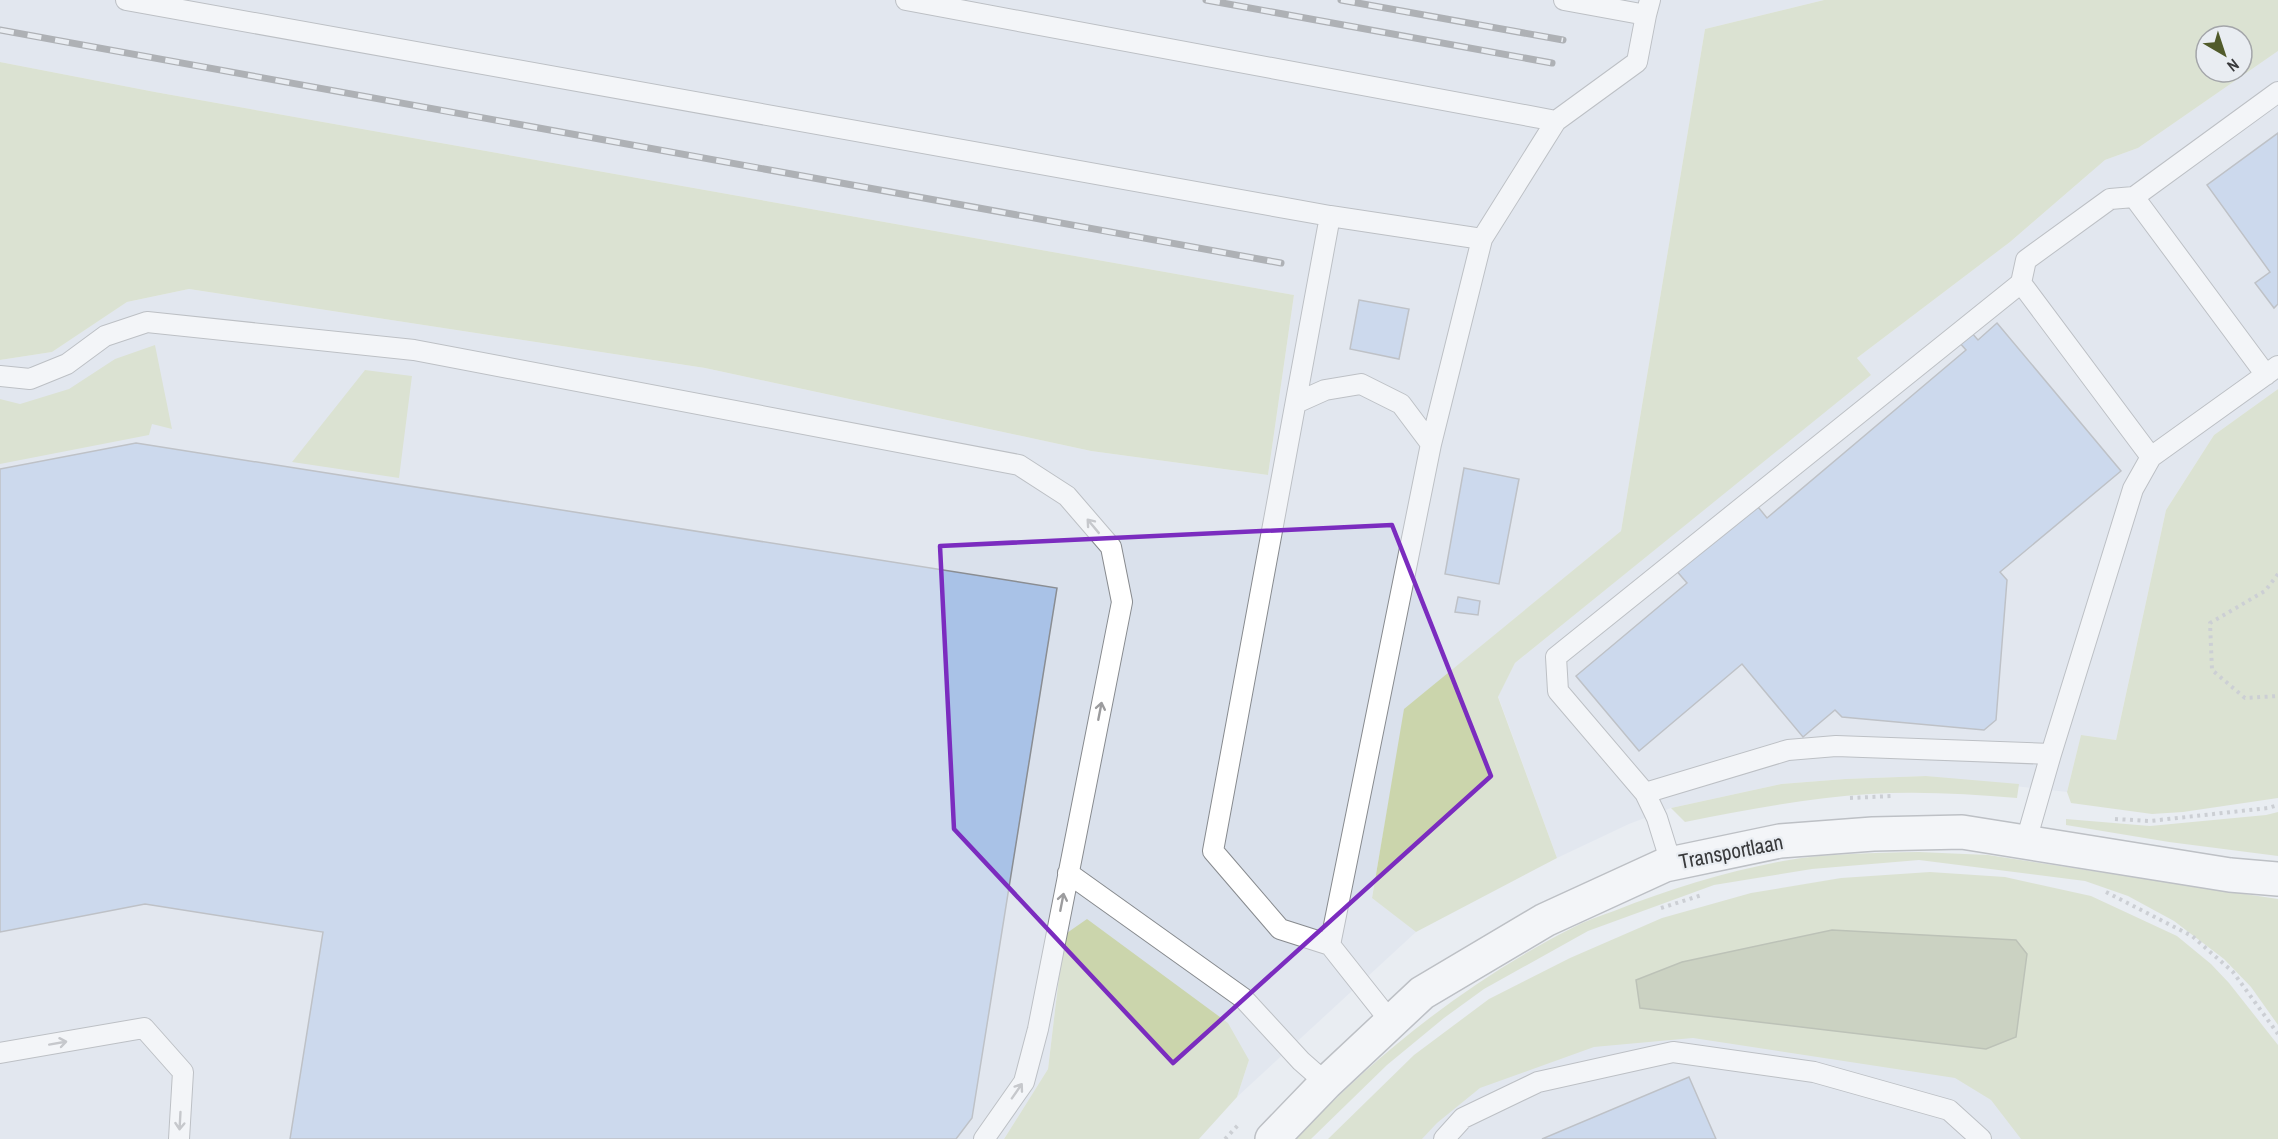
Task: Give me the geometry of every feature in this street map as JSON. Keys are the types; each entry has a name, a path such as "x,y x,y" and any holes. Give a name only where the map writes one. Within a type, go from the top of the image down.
{"street":[{"name":"Transportlaan","path":"1272,1139 1326,1083 1422,993 1545,920 1671,864 1780,841 1873,834 1962,831 2230,875 2278,879"}],"lane":[{"path":"126,0 1330,216 1482,239"},
{"path":"906,0 1556,121"},
{"path":"1330,945 1431,444 1482,239 1556,121 1637,62 1648,8 1564,0"},
{"path":"1671,864 1657,818 1645,793 1558,690 1556,657 2021,283 2026,260 2110,199 2134,197 2278,92"},
{"path":"2026,842 2133,489 2151,457 2272,370 2134,197"},
{"path":"1330,216 1212,851 1280,929 1330,945 1391,1022"},
{"path":"2021,283 2151,457"},
{"path":"0,376 30,380 67,364 105,336 147,322 414,350 1018,465 1067,496 1111,548 1122,602 1038,1029 1024,1082 984,1139"},
{"path":"1296,403 1325,390 1361,384 1401,404 1431,444"},
{"path":"1645,793 1788,750 1836,746 2051,754"},
{"path":"1068,873 1242,998 1326,1083"},
{"path":"0,1053 144,1028 183,1072 179,1139"},
{"path":"1444,1139 1463,1118 1538,1082 1673,1052 1814,1072 1949,1110 1981,1139"}],"path":[{"path":"2278,574 2265,591 2210,623 2212,670 2245,698 2278,696"},
{"path":"2099,888 2192,936 2233,972 2278,1034"},
{"path":"1654,910 1709,894"}],"highlighted area":[{"path":"1392,525 1491,776 1173,1063 954,829 940,546"}],"shaded area":[{"path":"0,0 1824,0 1705,29 1621,531 1405,709 1372,897 1416,932 1237,1097 1249,1060 1064,935 1048,1069 1004,1139 0,1139 0,360 52,352 127,302 189,289 705,368 1091,451 1268,475 1294,295 155,92 0,62"},
{"path":"1824,0 2278,0 2278,51 2254,68 2254,24 2194,24 2194,84 2230,84 2138,148 2105,160 2010,242 1857,358 1871,375 1515,663 1498,697 1557,858 1416,932 1372,898 1404,709 1621,531 1705,29"},
{"path":"2278,51 2278,389 2214,435 2166,510 2116,740 2081,736 2067,792 1926,776 1781,784 1671,808 1629,824 1557,858 1498,696 1515,663 1870,375 1857,358 2010,242 2105,160 2138,148 2230,84 2254,84 2254,68"},
{"path":"0,62 155,92 1294,295 1268,475 1091,451 705,368 189,289 127,302 52,352 0,360"},
{"path":"155,345 172,429 152,424 149,435 0,464 0,399 20,404 69,389 115,359"},
{"path":"365,370 412,376 399,478 292,462"},
{"path":"2278,389 2278,798 2183,812 2152,814 2071,803 2067,792 2081,735 2116,740 2166,510 2214,435"},
{"path":"1926,776 2019,784 2017,798 1944,793 1870,794 1800,801 1685,822 1671,808 1781,784"},
{"path":"2278,812 2278,856 2169,842 2066,825 2066,819 2150,826"},
{"path":"1919,852 1988,855 2278,899 2278,1025 2251,987 2224,959 2174,921 2128,896 2085,881 1919,860 1812,869 1714,885 1588,931 1484,989 1444,1018 1387,1065 1311,1139 1296,1139 1358,1078 1425,1022 1496,971 1582,923 1676,888 1761,865 1834,855"},
{"path":"1930,872 2005,877 2091,896 2177,936 2211,964 2229,983 2278,1045 2278,1139 2021,1139 1991,1100 1955,1078 1693,1038 1594,1047 1480,1088 1437,1123 1422,1139 1328,1139 1414,1055 1489,999 1570,958 1662,918 1751,893 1841,878"},
{"path":"1087,919 1228,1023 1249,1060 1237,1097 1199,1139 1004,1139 1048,1069 1064,935"},
{"path":"1832,930 2016,940 2027,954 2016,1037 1986,1049 1640,1008 1636,980 1682,962"},
{"path":"1633,965 1986,1049 2104,1139 1373,1139"}],"building":[{"path":"2278,133 2278,304 2274,308 2255,283 2270,272 2207,185"},
{"path":"1359,300 1409,309 1399,359 1350,349"},
{"path":"1997,323 2121,471 2000,572 2007,580 1996,720 1984,730 1842,717 1835,710 1803,737 1742,664 1639,751 1576,676 1687,583 1675,569 1754,502 1767,518 1966,350 1959,342 1971,332 1978,340"},
{"path":"136,443 1057,588 972,1118 956,1139 290,1139 323,932 145,904 0,932 0,469"},
{"path":"1464,468 1519,479 1499,584 1445,574"},
{"path":"1458,597 1480,601 1478,615 1455,612"},
{"path":"1689,1077 1716,1139 1542,1139"}],"railway":[{"path":"1206,0 1552,63"},
{"path":"1341,0 1563,40"},
{"path":"0,30 1281,263"}]}
